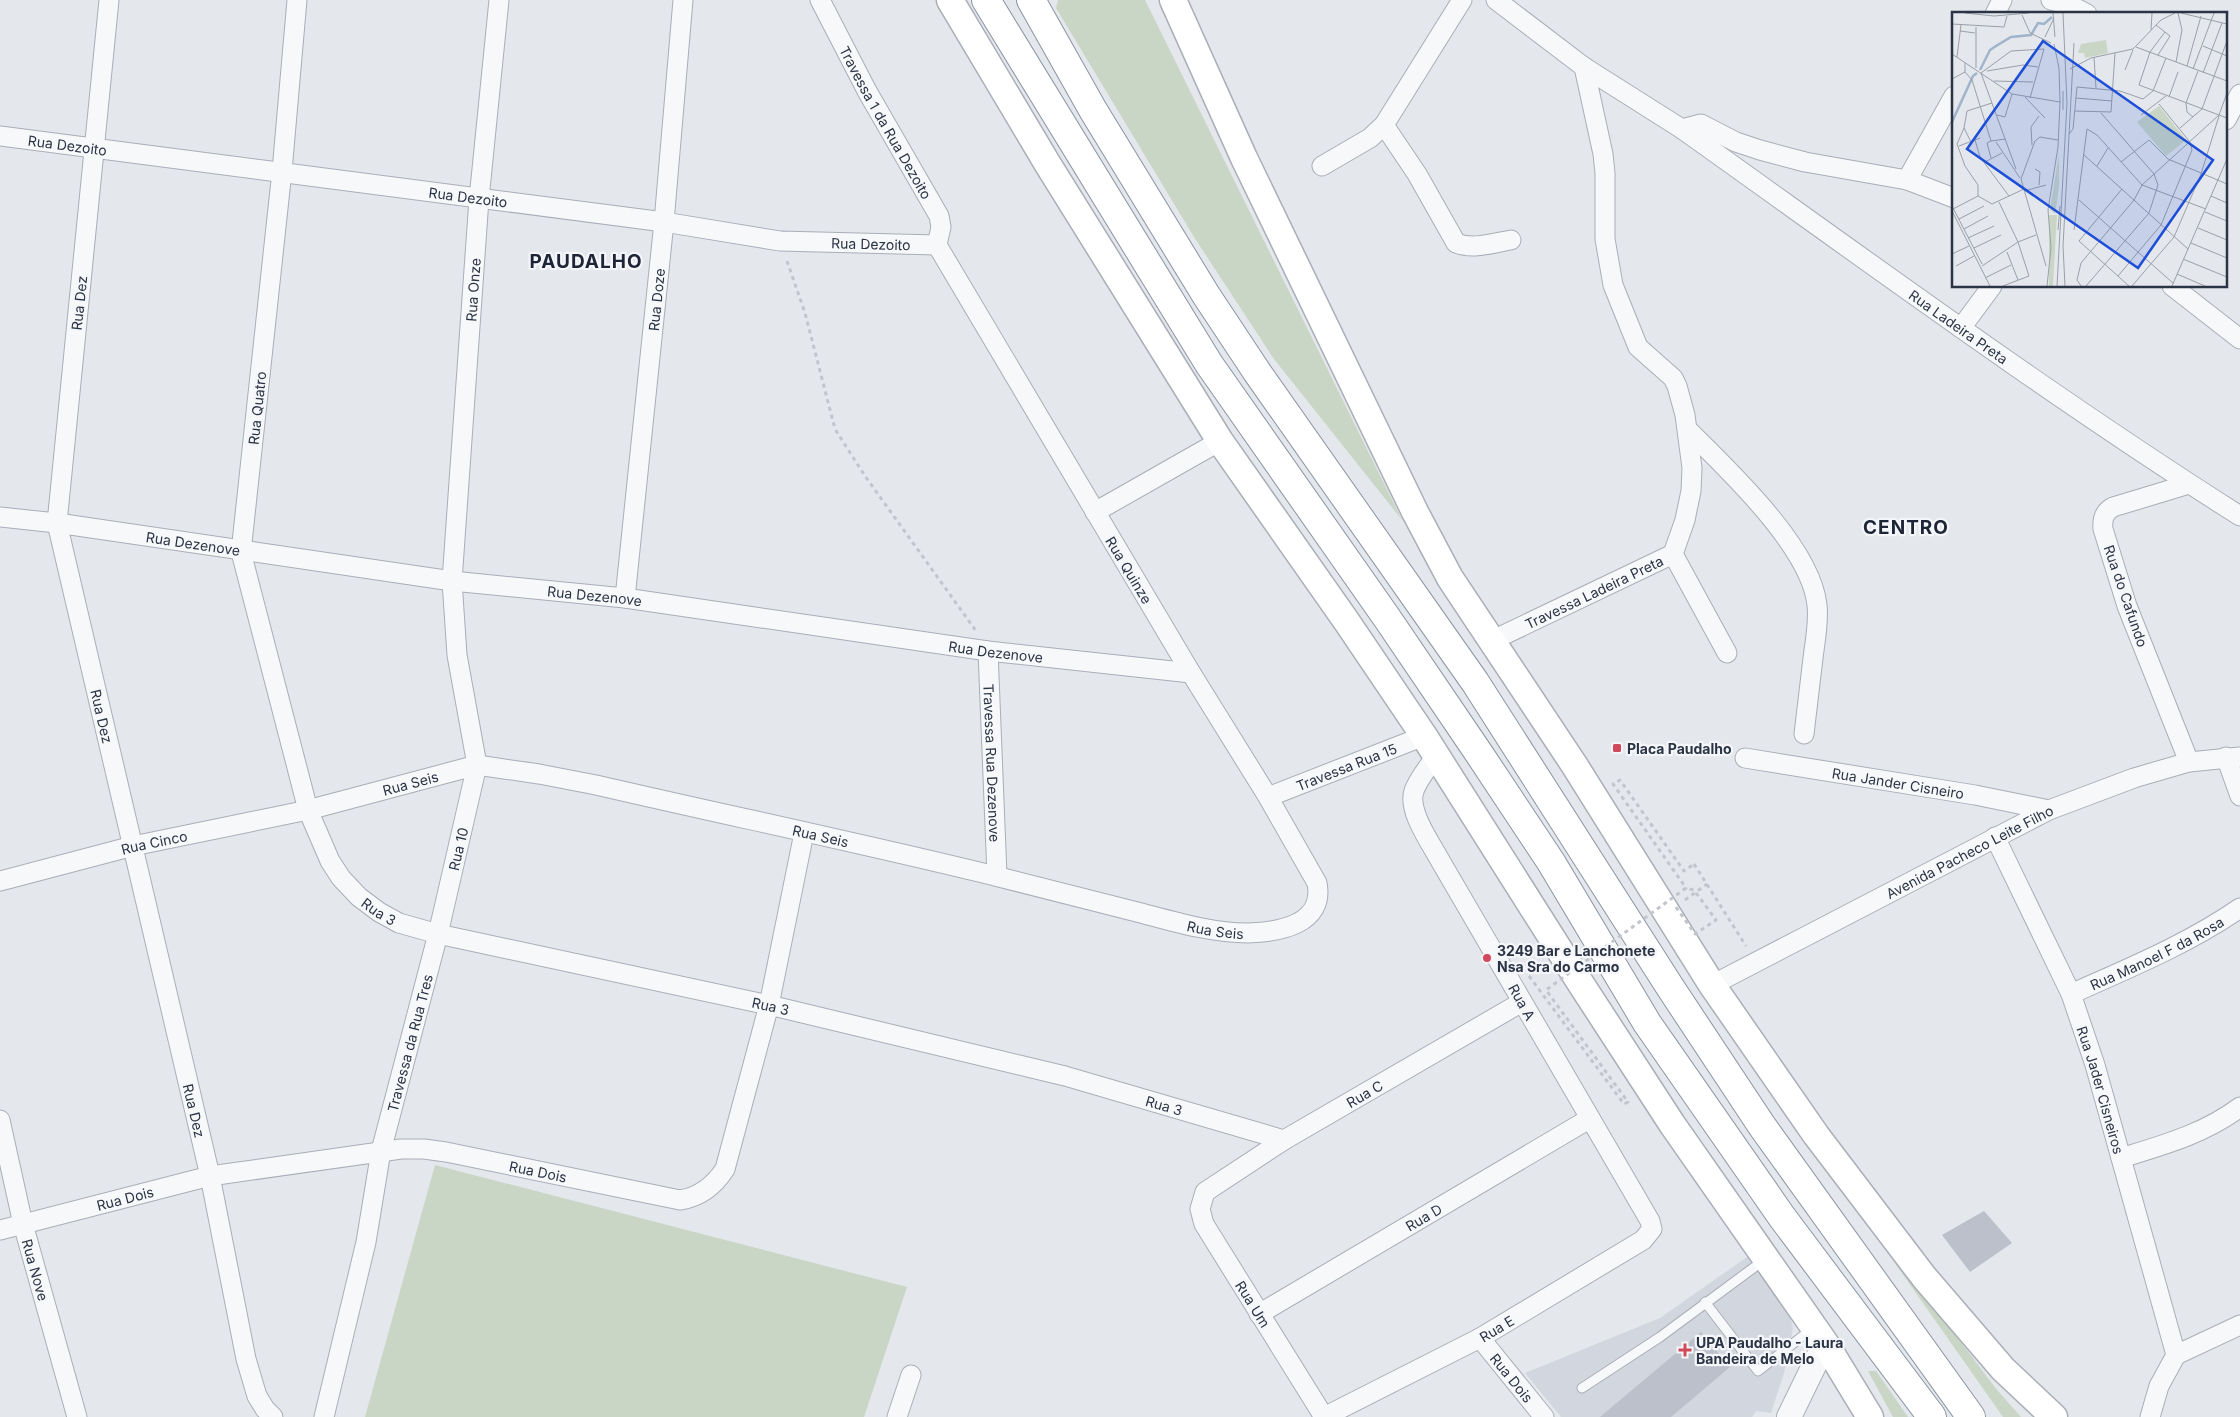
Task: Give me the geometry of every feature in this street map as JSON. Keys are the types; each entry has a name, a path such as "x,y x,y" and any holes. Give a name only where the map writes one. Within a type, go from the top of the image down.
{"highway":[{"path":"986,0 1209,364 1387,618 1478,752 1550,862 1647,1023 1782,1217 1932,1417"},
{"path":"1035,3 1093,110 1151,207 1247,356 1475,682 1670,987 1762,1126 1971,1417"}],"main road":[{"path":"950,0 1047,163 1220,441 1347,622 1430,745 1666,1116 1820,1335 1870,1417"},
{"path":"1173,0 1244,158 1415,512 1450,578 1490,641 1575,766 1712,985 1816,1135 1924,1278 2003,1369 2054,1417"}],"street":[{"name":"Rua Dez","path":"109,0 58,523 210,1176 252,1383 265,1409 273,1417"},
{"name":"Rua Quatro","path":"297,0 282,171 241,552 308,810"},
{"name":"Rua Onze","path":"452,582 478,198 499,0"},
{"name":"Rua Doze","path":"625,598 664,222 683,0"},
{"name":"Travessa 1 da Rua Dezoito","path":"820,0 867,91 939,216 941,227 937,245"},
{"path":"1322,166 1370,138 1384,125 1462,0"},
{"path":"1496,0 1584,67"},
{"path":"1997,12 2002,0"},
{"path":"2051,0 2070,5 2083,12"},
{"name":"Travessa Ladeira Preta","path":"1490,641 1673,554 1685,520 1691,491 1692,468 1688,430 1678,386 1668,372 1638,347 1613,285 1605,239 1605,173 1603,154 1584,67"},
{"name":"Rua Ladeira Preta","path":"1584,67 1682,130 1961,328 2189,484 2240,516"},
{"path":"2228,116 2240,94"},
{"path":"1907,180 1952,100"},
{"path":"1682,130 1701,124 1736,142 1760,150 1805,162 1907,180 1952,197"},
{"path":"1384,125 1417,174 1456,243 1474,246 1511,240"},
{"name":"Rua Dezoito","path":"0,136 282,171 664,222 780,241 937,245"},
{"name":"Rua Quinze","path":"937,245 1191,673 1268,797 1317,883 1319,895"},
{"path":"1961,328 1991,288"},
{"path":"2175,288 2240,339"},
{"path":"1688,430 1751,493 1772,519 1794,551 1812,585 1817,604 1818,626 1804,734"},
{"path":"1095,512 1220,441"},
{"name":"Rua do Cafundo","path":"2189,484 2113,507 2107,510 2102,521 2127,606 2189,762"},
{"name":"Rua Dezenove","path":"0,517 58,523 241,552 452,582 625,598 988,651 1191,673"},
{"path":"1673,554 1727,653"},
{"path":"452,582 457,655 477,764"},
{"name":"Travessa Rua Dezenove","path":"988,651 997,876"},
{"name":"Travessa Rua 15","path":"1268,797 1430,745"},
{"name":"Rua A","path":"1430,745 1412,797 1416,815 1441,862 1589,1119 1650,1221"},
{"path":"2233,757 2240,796"},
{"name":"Avenida Pacheco Leite Filho","path":"1712,985 2049,810 2134,778 2189,762 2233,757"},
{"name":"Rua Jander Cisneiro","path":"1745,758 2049,810"},
{"name":"Rua Seis","path":"308,810 477,764 596,785 997,876 1186,924 1247,933 1290,926 1308,917 1316,908 1319,895"},
{"name":"Rua 10","path":"438,934 477,764"},
{"name":"Rua Cinco","path":"0,881 133,846 308,810"},
{"name":"Rua 3","path":"308,810 330,861 341,878 359,898 399,923 438,934 769,1005 1065,1076 1284,1140"},
{"name":"Rua Dois","path":"0,1230 210,1176 381,1151 424,1149 680,1200 691,1198 712,1186 725,1170 769,1005 804,832"},
{"name":"Rua Jader Cisneiros","path":"1995,837 2071,994 2095,1065 2176,1355"},
{"name":"Rua Manoel F da Rosa","path":"2071,994 2183,943 2240,908"},
{"name":"Travessa da Rua Tres","path":"324,1417 366,1242 381,1151 438,934"},
{"name":"Rua C","path":"1208,1188 1284,1140 1522,1002"},
{"path":"2121,1158 2195,1134 2213,1125 2240,1107"},
{"name":"Rua D","path":"1258,1314 1589,1119"},
{"name":"Rua Nove","path":"0,1120 23,1224 77,1417"},
{"name":"Rua Um","path":"1208,1188 1200,1202 1201,1216 1258,1314 1324,1417"},
{"name":"Rua E","path":"1324,1417 1480,1338 1643,1240 1652,1229 1650,1221"},
{"path":"2150,1417 2160,1386 2176,1355 2240,1325"},
{"path":"1789,1417 1820,1335"},
{"name":"Rua Dois","path":"1480,1338 1544,1417"},
{"path":"897,1417 911,1375"}],"lane":[{"path":"1582,1388 1660,1337 1705,1302 1766,1259"},
{"path":"1705,1302 1758,1371 1820,1335"}],"path":[{"path":"780,241 805,313 835,429 865,476 974,628 988,651"},
{"path":"1707,884 1676,906 1695,934 1716,920 1694,890 1686,888 1613,784 1620,780 1684,871 1694,864 1707,884 1757,962"},
{"path":"1529,976 1624,1104 1628,1102 1546,990 1686,888"}],"shaded area":[{"name":"UPA Paudalho - Laura Bandeira de Melo","path":"1750,1255 1787,1304 1793,1328 1784,1373 1771,1413 1756,1411 1752,1417 1561,1417 1525,1373 1660,1318"}],"green space":[{"path":"1058,0 1145,0 1402,520 1274,359 1194,237 1056,8"},
{"path":"435,1165 907,1287 864,1417 365,1417"},
{"path":"1885,1249 1935,1308 1997,1390 2021,1417 2003,1417"},
{"path":"1868,1371 1876,1371 1908,1417 1893,1417"}],"building":[{"path":"1984,1211 2012,1243 1970,1272 1942,1235"},
{"path":"1701,1332 1730,1367 1671,1417 1600,1417"}],"place":[{"name":"Placa Paudalho","path":"1617,748"},
{"name":"3249 Bar e Lanchonete Nsa Sra do Carmo","path":"1487,958"},
{"name":"UPA Paudalho - Laura Bandeira de Melo","path":"1685,1350"}],"district":[{"name":"PAUDALHO","path":"586,261"},
{"name":"CENTRO","path":"1906,527"}]}
